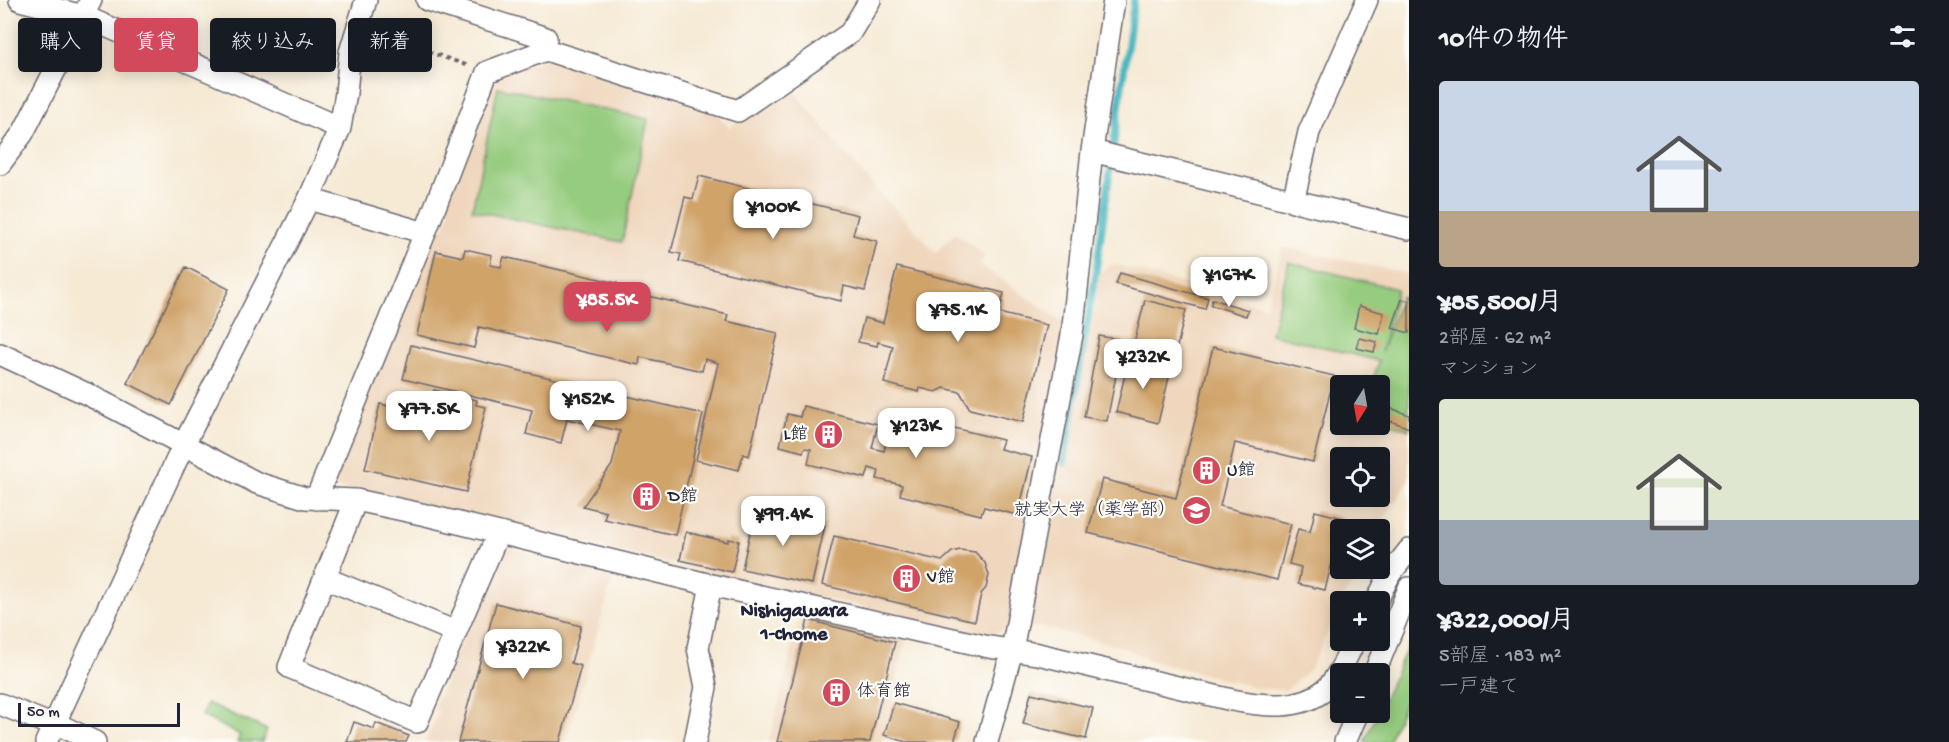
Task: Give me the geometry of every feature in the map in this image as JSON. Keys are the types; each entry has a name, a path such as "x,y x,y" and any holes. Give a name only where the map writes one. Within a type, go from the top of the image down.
{"street":[{"path":"20,0 87,8 340,128"},
{"path":"361,18 366,0"},
{"path":"427,0 546,38"},
{"path":"316,499 426,233 487,72 546,50 738,111 850,33 870,0"},
{"path":"987,742 1012,650 1106,154 1114,0"},
{"path":"1293,202 1309,132 1367,0"},
{"path":"0,164 23,133 87,8"},
{"path":"52,730 184,444 309,199 340,128 348,72"},
{"path":"1106,154 1409,230"},
{"path":"309,199 426,233"},
{"path":"0,354 89,394 257,483 305,498 356,500 426,515 711,585 1255,705 1297,703 1327,688 1349,651"},
{"path":"356,500 290,667 417,722 498,534"},
{"path":"1382,591 1390,574 1409,550"},
{"path":"325,578 456,632"},
{"path":"694,742 706,687 698,648 711,585"},
{"path":"1378,663 1409,588"},
{"path":"0,704 52,730 94,742"},
{"path":"1345,742 1353,723"}],"path":[{"path":"432,53 487,72"}],"shaded area":[{"path":"552,57 716,112 729,128 790,86 862,174 936,253 955,233 985,256 979,264 1060,320 1091,330 1100,273 1113,264 1266,307 1283,247 1409,274 1409,480 1384,519 1330,519 1330,579 1353,579 1347,591 1330,591 1330,627 1310,669 1286,690 1259,688 1148,660 1123,647 1042,627 1008,629 984,634 386,496 336,487 332,480 430,241 444,227 450,211 446,201 495,76"},
{"path":"501,546 614,574 566,742 426,742 438,712 435,705"},
{"name":"体育館","path":"801,613 906,637 882,742 769,742"}],"green space":[{"path":"498,87 648,119 622,242 472,210"},
{"path":"1289,262 1397,289 1381,353 1401,297 1409,300 1409,430 1390,423 1390,375 1374,375 1379,361 1271,334"},
{"path":"1409,644 1409,693 1388,742 1364,742 1373,723 1390,723 1390,685"},
{"path":"207,703 267,730 262,742 237,742 240,735 202,716"}],"building":[{"path":"699,176 858,215 853,235 877,241 865,291 844,286 841,301 679,261 681,254 671,252 685,197 693,199"},
{"path":"465,249 492,255 490,265 501,267 504,257 617,283 614,295 626,298 627,291 728,315 726,321 778,333 749,456 743,454 739,470 696,460 718,363 705,359 702,371 640,357 639,365 479,327 474,348 417,335 436,251 463,257"},
{"path":"186,267 229,289 171,405 127,383"},
{"path":"897,267 1004,293 999,313 1047,325 1023,422 970,409 960,392 944,388 936,392 920,388 919,392 884,383 893,346 878,342 877,346 858,342 864,318 883,323"},
{"path":"1120,273 1208,298 1205,309 1116,284"},
{"path":"1212,299 1248,310 1246,316 1211,305"},
{"path":"1402,299 1409,301 1409,333 1392,328"},
{"path":"1145,300 1186,310 1174,358 1133,347"},
{"path":"1359,306 1384,313 1379,334 1354,328"},
{"path":"1099,336 1123,340 1107,421 1084,417"},
{"path":"1359,338 1377,342 1374,352 1356,348"},
{"path":"411,345 703,414 675,535 604,519 606,512 583,506 612,465 620,431 567,419 561,443 526,434 532,410 403,379"},
{"name":"U館","path":"1213,347 1330,375 1330,392 1313,462 1235,443 1220,506 1291,524 1277,580 1088,533 1102,479 1176,498"},
{"path":"1129,358 1171,369 1158,423 1116,412"},
{"path":"434,390 477,400 476,405 486,407 466,492 365,469 380,404 429,415"},
{"path":"803,406 878,424 872,448 884,451 891,421 911,426 913,418 1003,440 1000,449 1032,457 1018,515 984,507 981,515 900,495 902,485 877,479 879,471 869,468 866,478 808,464 811,449 805,448 803,452 780,446 787,414 800,417"},
{"path":"1390,408 1409,415 1409,428 1390,421"},
{"path":"755,510 825,525 812,584 742,569"},
{"path":"1315,511 1343,518 1330,519 1330,570 1325,590 1298,584 1301,567 1289,564 1298,529 1310,532"},
{"path":"686,532 728,542 728,539 739,541 732,572 680,560"},
{"name":"V館","path":"834,536 942,561 952,552 960,550 975,552 985,563 989,575 986,588 981,594 975,621 822,585"},
{"path":"496,603 581,626 571,663 581,666 560,742 458,742"},
{"name":"体育館","path":"808,620 895,642 870,742 777,742"},
{"path":"1031,693 1093,708 1086,739 1023,724"},
{"path":"894,703 960,722 954,742 906,742 884,735"},
{"path":"354,722 374,729 376,723 409,736 406,742 347,742"}],"waterway":[{"path":"1064,463 1096,271 1134,0"}],"place":[{"name":"L館","path":"829,435"},
{"name":"U館","path":"1206,471"},
{"name":"D館","path":"647,497"},
{"name":"就実大学（薬学部）","path":"1197,511"},
{"name":"V館","path":"906,578"},
{"name":"体育館","path":"836,692"}],"district":[{"name":"Nishigawara 1-chome","path":"794,624"}]}
